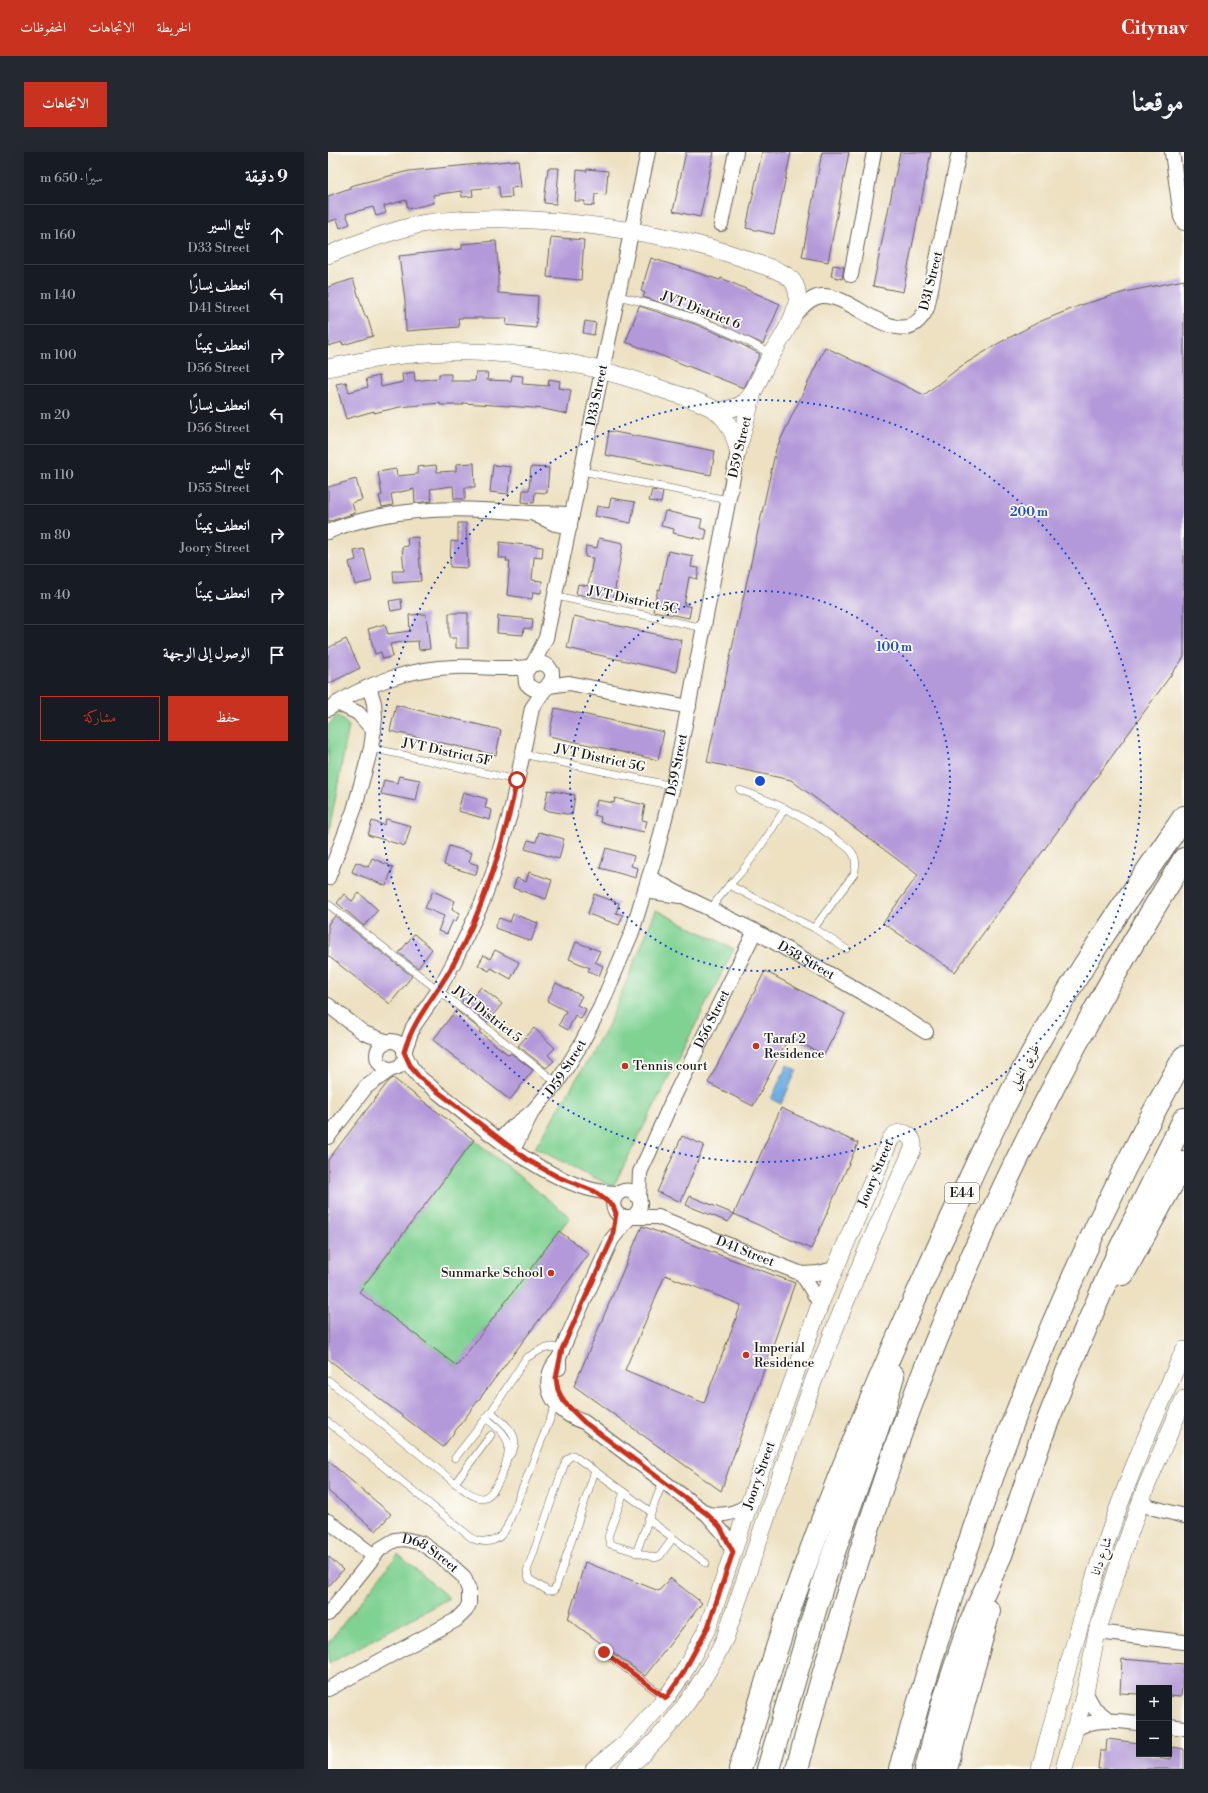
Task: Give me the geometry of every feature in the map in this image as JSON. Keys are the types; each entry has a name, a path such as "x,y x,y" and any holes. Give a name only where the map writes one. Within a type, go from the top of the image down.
{"highway":[{"name":"طريق الخيل","path":"740,1769 787,1619 846,1458 898,1335 991,1133 1040,1040 1091,954 1184,817"},
{"path":"797,1769 835,1632 880,1495 906,1420 958,1290 1014,1166 1063,1069 1108,987 1184,859"},
{"path":"900,1769 931,1660 954,1587 1035,1367 1113,1193 1184,1057"},
{"path":"926,1769 943,1703 964,1640 981,1597 1001,1555 1041,1439 1092,1312 1146,1194 1184,1119"},
{"path":"1092,1312 1108,1295 1122,1276 1184,1162"},
{"path":"768,1769 824,1580 888,1397 893,1377 898,1335"},
{"path":"946,1769 990,1606 1001,1555"}],"street":[{"name":"D33 Street","path":"531,665 546,638 556,596 648,152"},
{"path":"721,224 736,152"},
{"path":"851,275 874,152"},
{"name":"D31 Street","path":"795,314 811,299 824,296 845,303 895,327 908,326 920,319 927,308 959,152"},
{"path":"1172,152 1181,217 1184,223"},
{"path":"328,255 386,234 424,223 506,218 544,220 632,231 717,249 786,276 795,285 797,292 795,314 771,354 753,392 744,404 737,408 716,411"},
{"path":"328,368 395,356 441,352 479,352 539,357 603,370 650,384 716,411 731,429 738,451"},
{"name":"D59 Street","path":"500,1140 511,1128 532,1112 557,1083 590,1027 611,983 632,932 649,877 673,786 728,500 738,451 753,392"},
{"path":"328,532 339,526 368,519 425,510 484,509 532,513 561,513 571,521"},
{"name":"D33 Street","path":"546,638 549,667"},
{"path":"332,706 369,687 402,675 436,668 470,666 505,669 541,663 549,667 569,683"},
{"path":"531,665 525,673 532,708"},
{"path":"366,1087 402,1063 413,1027 438,991 469,933 484,897 502,842 532,708 548,687 553,676 549,667"},
{"path":"505,669 526,683 530,688 538,691 548,687 569,683 688,707"},
{"path":"328,878 354,810 371,748 375,711 369,687"},
{"path":"332,706 358,713 374,731"},
{"name":"D58 Street","path":"649,877 683,896 755,931 892,1010 926,1032"},
{"name":"D58 Street","path":"645,891 683,896"},
{"name":"D56 Street","path":"639,1199 640,1172 671,1103 755,931"},
{"path":"328,1005 364,1033 371,1043 381,1066 420,1078"},
{"path":"328,1137 366,1087 382,1044 413,1027"},
{"path":"364,1033 398,1043 411,1067 420,1078 513,1150 547,1172 594,1191 622,1214"},
{"name":"D59 Street","path":"513,1150 532,1112"},
{"name":"Joory Street","path":"594,1769 627,1742 666,1698 682,1675 708,1627 749,1504 820,1304 834,1269 890,1140 895,1134 907,1134 910,1136 914,1144 912,1152 868,1247 813,1382 725,1638 714,1662 686,1706 649,1748 626,1769"},
{"path":"584,1422 565,1413 556,1404 550,1393 549,1386 551,1372 561,1354 622,1214 614,1199 640,1172"},
{"path":"594,1191 634,1193 639,1199 639,1210 622,1214"},
{"name":"D41 Street","path":"639,1199 658,1217"},
{"name":"D41 Street","path":"622,1214 658,1217 802,1274 818,1273 834,1269"},
{"path":"802,1274 820,1304"},
{"name":"شارع دانا","path":"1040,1769 1083,1614 1128,1482 1184,1350"},
{"path":"561,1354 556,1378 558,1390 564,1402 584,1422 707,1514 723,1531 733,1552"},
{"name":"شارع دانا","path":"1064,1769 1085,1692 1097,1632 1139,1504 1184,1399"},
{"path":"707,1514 716,1515 734,1513 749,1504"},
{"path":"1139,1504 1184,1516"},
{"path":"328,1521 374,1556"},
{"name":"D68 Street","path":"328,1614 380,1549 395,1540 413,1540 421,1543 444,1559 464,1577 469,1590 466,1610 456,1620 328,1689"},
{"path":"1097,1632 1184,1642"},
{"path":"1085,1692 1094,1708 1109,1720"},
{"path":"1075,1729 1091,1722 1109,1720 1136,1723"},
{"path":"1172,1726 1184,1728"}],"lane":[{"name":"JVT District 6","path":"618,296 646,302 699,320 750,342 771,354"},
{"path":"582,471 728,500"},
{"name":"JVT District 5C","path":"556,596 704,628"},
{"name":"JVT District 5F","path":"371,748 517,780"},
{"name":"JVT District 5G","path":"522,754 673,786"},
{"path":"740,790 785,808 816,825 849,848 856,860 854,874 814,928"},
{"path":"711,909 759,850 785,808"},
{"path":"729,886 814,928 846,949"},
{"name":"JVT District 5","path":"328,904 557,1083"},
{"path":"455,1458 488,1415 526,1358 537,1351 546,1348 554,1356 561,1354"},
{"path":"328,1380 455,1483 474,1496 487,1497 496,1488 508,1458 514,1448 515,1437 513,1432 488,1415"},
{"path":"328,1422 473,1539 487,1542 500,1538 507,1527 524,1481 556,1404"},
{"path":"455,1483 491,1434"},
{"path":"595,1471 556,1587 553,1591 548,1592 529,1579 527,1571 566,1460 573,1456 595,1471 624,1492 673,1538 706,1563"},
{"path":"636,1553 663,1481"},
{"path":"624,1492 608,1540 610,1544 652,1558 658,1558 673,1538"},
{"path":"604,1652 666,1698"}],"green space":[{"path":"338,715 349,726 328,836 328,725"},
{"path":"656,910 734,949 613,1187 535,1148 608,1026"},
{"path":"474,1140 570,1217 457,1366 359,1292"},
{"path":"398,1554 449,1598 328,1664 328,1643"}],"water":[{"path":"787,1065 797,1070 781,1104 771,1099"}],"building":[{"path":"686,152 714,152 700,217 673,211"},
{"path":"762,152 791,152 774,234 746,228"},
{"path":"822,152 849,152 828,262 802,257"},
{"path":"900,152 931,152 903,292 873,286"},
{"path":"518,160 521,187 511,188 512,197 500,198 499,187 472,189 473,196 462,197 461,191 433,195 434,203 408,209 406,200 384,206 386,213 376,216 373,207 346,214 350,224 340,228 337,219 328,222 328,196 350,188 350,186 409,171"},
{"path":"548,168 559,168 556,204 544,203"},
{"path":"587,169 608,171 606,195 595,194 594,206 584,205 585,201 575,201 577,170 587,171"},
{"path":"551,237 584,240 581,280 547,277"},
{"path":"496,241 499,275 498,293 538,296 536,328 506,325 507,318 458,318 459,327 406,331 405,301 399,256 462,249 462,244"},
{"path":"651,258 720,280 721,278 780,304 763,344 699,315 643,297 645,293 641,291"},
{"path":"833,265 844,267 842,279 831,276"},
{"path":"353,279 373,336 343,345 342,342 328,346 328,287"},
{"path":"1184,280 1184,657 955,972 883,923 918,875 791,780 707,762 776,449 825,347 924,395 960,367 999,343 1039,322 1081,305 1125,292"},
{"path":"639,306 695,324 733,340 760,354 744,388 626,342"},
{"path":"585,321 596,323 594,335 583,333"},
{"path":"414,372 415,381 439,378 439,374 451,374 451,381 475,381 476,373 488,373 487,380 511,381 512,375 523,376 522,384 548,386 549,379 560,381 559,388 571,390 567,414 544,409 463,403 463,405 440,405 440,403 400,407 374,413 374,411 346,419 336,384 346,382 349,392 368,387 366,379 379,376 381,387 403,382 402,374"},
{"path":"609,431 715,451 711,475 605,455"},
{"path":"474,463 475,487 465,487 465,499 454,499 453,486 430,489 432,501 415,503 414,489 391,494 393,505 382,507 379,496 382,495 378,472 396,469 397,476 418,474 417,467 436,465 437,472 456,471 456,464"},
{"path":"493,465 511,467 508,494 490,492"},
{"path":"531,467 549,468 547,493 535,492 534,503 522,502 523,490 529,490"},
{"path":"356,479 362,500 352,503 355,513 328,522 328,487"},
{"path":"652,490 663,492 661,503 649,501"},
{"path":"611,498 635,502 631,523 595,516 597,506 609,508"},
{"path":"665,511 702,519 700,528 707,530 705,540 673,533 674,529 661,526"},
{"path":"458,523 466,523 468,568 450,567 451,541 458,542"},
{"path":"418,537 421,581 394,583 393,571 404,571 402,547 408,546 407,538"},
{"path":"599,538 623,543 613,601 576,594 578,584 588,586 593,558 585,557 586,546 597,548"},
{"path":"500,542 543,547 542,558 534,557 532,580 542,581 541,593 533,592 532,599 507,595 510,561 506,561 507,558 499,558"},
{"path":"364,549 372,581 355,585 349,562 356,560 354,551"},
{"path":"668,551 693,556 691,567 699,568 697,579 689,577 684,605 691,607 689,618 653,611 658,589 660,590"},
{"path":"401,599 402,609 391,611 389,601"},
{"path":"449,613 468,613 468,648 456,648 456,638 449,638"},
{"path":"426,614 430,649 419,650 418,641 403,642 390,644 393,656 383,659 381,652 375,654 368,629 385,624 388,634 410,631 409,615"},
{"path":"498,616 533,619 532,629 524,628 523,635 497,633"},
{"path":"574,616 682,640 676,672 567,648"},
{"path":"346,639 360,668 328,684 328,648"},
{"path":"396,705 501,730 496,755 390,731"},
{"path":"555,708 664,732 658,760 549,736"},
{"path":"399,776 420,780 416,801 381,794 384,780 397,783"},
{"path":"548,790 575,795 572,815 544,810"},
{"path":"463,792 487,799 485,808 492,810 490,820 458,811"},
{"path":"615,798 645,805 642,820 647,821 644,832 600,822 601,817 594,815 597,800 614,803"},
{"path":"386,819 411,826 405,846 368,835 372,821 384,825"},
{"path":"539,832 564,839 559,859 525,849 528,840 536,842"},
{"path":"449,846 472,853 469,862 478,865 476,875 444,865"},
{"path":"606,848 634,856 631,866 638,868 636,878 600,868"},
{"path":"372,858 393,867 386,886 352,872 356,862 368,867"},
{"path":"529,872 552,880 546,899 513,888 517,878 526,882"},
{"path":"433,891 455,901 452,909 460,913 456,921 453,920 447,934 438,931 444,916 425,908"},
{"path":"359,893 378,910 364,926 337,903 344,894 352,901"},
{"path":"594,894 619,903 616,913 623,915 619,925 588,914"},
{"path":"513,914 538,923 531,941 495,928 499,918 510,922"},
{"path":"335,916 412,976 390,1004 328,956 328,924"},
{"path":"414,934 432,949 418,968 399,953"},
{"path":"576,942 600,951 595,962 603,966 599,976 588,971 590,968 569,959"},
{"path":"495,950 519,962 511,979 491,968 489,971 478,965 484,955 490,959"},
{"name":"Taraf 2 Residence","path":"765,971 845,1014 824,1055 789,1037 753,1106 708,1083"},
{"path":"556,983 582,996 577,1005 586,1009 581,1019 575,1015 568,1030 559,1025 566,1011 547,1001"},
{"path":"481,987 502,1004 487,1022 462,1002 463,1000 459,996 465,988 474,996"},
{"path":"456,1010 481,1030 479,1032 509,1055 511,1053 533,1070 510,1100 433,1040"},
{"path":"534,1028 555,1048 548,1055 554,1061 546,1068 518,1046"},
{"name":"Sunmarke School","path":"393,1078 474,1140 359,1292 457,1366 559,1231 589,1254 443,1447 328,1359 328,1160 388,1082"},
{"path":"781,1108 858,1143 811,1249 734,1214"},
{"path":"682,1136 704,1145 681,1202 657,1192"},
{"path":"690,1196 734,1214 728,1222 686,1205"},
{"name":"Imperial Residence","path":"642,1226 795,1283 721,1491 574,1386","holes":["665,1275 741,1305 704,1403 625,1370"]},
{"path":"328,1461 391,1514 376,1531 328,1491"},
{"path":"328,1556 343,1570 328,1587"},
{"path":"585,1562 659,1591 670,1578 702,1603 645,1676 568,1619"},
{"path":"1122,1659 1184,1664 1181,1697 1172,1696 1172,1685 1136,1685 1136,1694 1120,1693"},
{"path":"1107,1739 1136,1743 1136,1757 1171,1759 1173,1747 1184,1749 1184,1769 1098,1769 1100,1751 1106,1751"}],"place":[{"name":"Taraf 2 Residence","path":"756,1046"},
{"name":"Tennis court","path":"625,1066"},
{"name":"Sunmarke School","path":"551,1273"},
{"name":"Imperial Residence","path":"746,1355"}],"route":[{"path":"517,780 511,811 493,873 482,903 469,933 438,991 413,1027 404,1052 411,1067 420,1078 500,1140 537,1166 558,1177 594,1191 613,1206 616,1213 612,1239 562,1349 556,1378 558,1390 564,1402 584,1422 714,1520 725,1535 733,1552 718,1601 708,1627 696,1652 666,1698 604,1652"}]}
